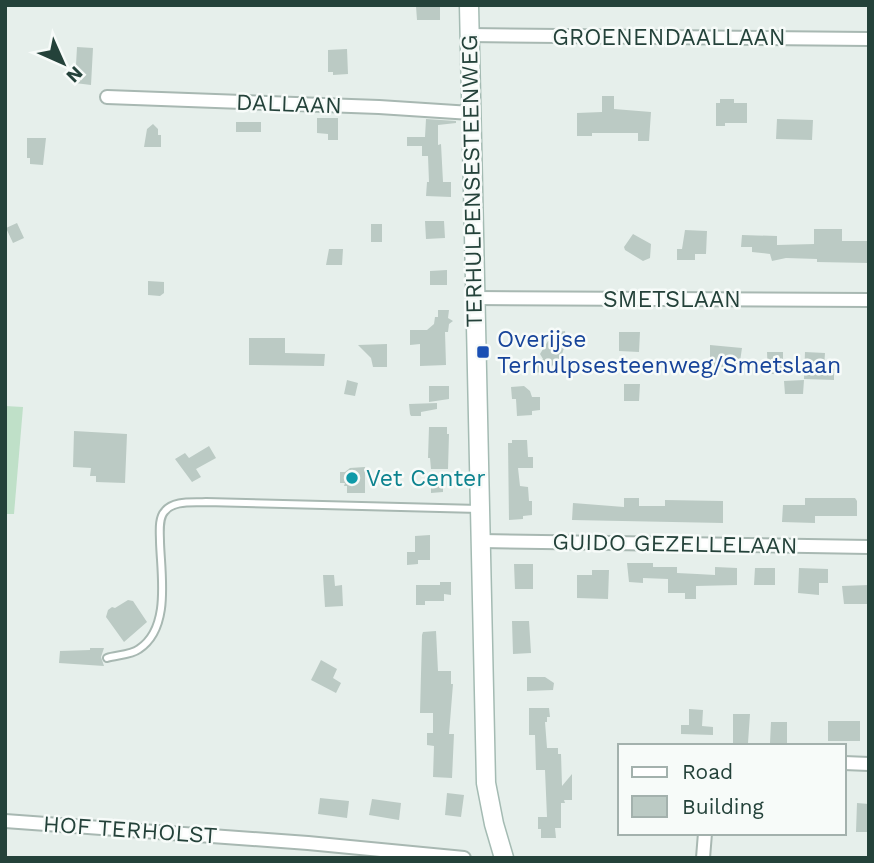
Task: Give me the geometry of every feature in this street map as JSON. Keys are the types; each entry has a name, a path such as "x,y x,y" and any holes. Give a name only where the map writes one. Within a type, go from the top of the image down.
{"main road":[{"name":"TERHULPENSESTEENWEG","path":"469,5 486,783 501,857"}],"street":[{"name":"GROENENDAALLAAN","path":"469,36 869,39"},
{"name":"DALLAAN","path":"107,97 471,113"},
{"name":"SMETSLAAN","path":"475,298 869,300"},
{"name":"GUIDO GEZELLELAAN","path":"482,541 869,547"},
{"path":"846,763 869,764"},
{"name":"HOF TERHOLST","path":"5,821 307,843 464,858"},
{"path":"703,858 705,835"}],"lane":[{"path":"107,658 138,650 153,635 160,615 162,594 160,525 164,511 176,503 481,509"}],"green space":[{"path":"5,406 23,407 14,514 5,514"}],"building":[{"path":"416,6 440,6 440,20 417,20"},
{"path":"77,47 93,48 91,85 75,83"},
{"path":"347,49 348,74 333,75 333,72 328,72 328,50"},
{"path":"602,96 614,96 614,109 651,112 649,141 638,141 638,133 592,133 592,136 577,136 577,113 602,112"},
{"path":"720,99 747,103 747,123 725,123 725,126 716,126 716,103 720,103"},
{"path":"317,118 338,118 338,140 328,140 328,134 317,133"},
{"path":"426,119 456,121 438,125 443,182 451,182 451,197 426,196 429,182 428,156 422,156 422,146 407,146 407,137 425,137"},
{"path":"777,119 813,120 812,140 776,139"},
{"path":"236,122 261,122 261,132 236,132"},
{"path":"153,124 158,129 158,135 161,135 161,147 144,147 147,129"},
{"path":"27,138 46,138 43,165 30,164 30,158 27,158"},
{"path":"425,221 444,221 445,238 426,239"},
{"path":"17,223 24,238 13,243 6,228"},
{"path":"371,224 382,224 382,242 371,242"},
{"path":"814,229 842,229 842,241 868,241 869,263 817,262 817,259 786,258 772,261 770,254 752,252 752,247 741,247 742,235 777,236 777,245 814,244"},
{"path":"685,230 707,231 706,254 695,254 695,260 677,260 677,249 682,249"},
{"path":"633,234 651,244 650,258 643,261 625,250 624,247"},
{"path":"329,249 343,249 342,265 326,265"},
{"path":"447,270 447,285 430,285 430,271"},
{"path":"148,281 164,282 164,293 160,296 148,295"},
{"path":"438,310 449,310 448,318 453,321 449,324 448,332 445,332 446,365 420,366 420,344 410,345 410,330 427,330 434,324 435,317 438,317"},
{"path":"565,331 566,342 561,357 549,369 537,373 534,361 543,359 540,354 548,341 553,341 552,333"},
{"path":"619,332 640,332 639,352 619,351"},
{"path":"249,338 285,338 285,353 325,354 324,366 249,365"},
{"path":"387,344 387,367 373,367 371,358 358,345"},
{"path":"710,345 742,348 739,368 710,366"},
{"path":"767,352 783,352 783,374 768,374"},
{"path":"805,352 825,353 824,368 834,369 834,380 804,379"},
{"path":"347,380 358,383 355,396 344,394"},
{"path":"804,380 803,394 785,394 784,381"},
{"path":"624,384 640,384 639,401 624,401"},
{"path":"429,386 449,386 449,399 429,402"},
{"path":"524,386 532,397 540,397 540,410 532,411 532,415 517,416 516,399 512,399 511,387"},
{"path":"437,403 437,409 421,412 421,416 410,414 409,404"},
{"path":"429,427 447,427 448,469 431,469 428,458"},
{"path":"74,431 127,434 125,483 96,482 96,476 90,476 91,468 73,467"},
{"path":"512,440 527,440 528,457 533,457 533,468 518,468 520,486 528,487 532,515 509,520 508,443 512,443"},
{"path":"209,446 216,458 196,469 201,477 192,482 175,459 185,453 189,458"},
{"name":"Vet Center","path":"365,467 365,493 347,493 345,483 340,483 340,472"},
{"path":"431,478 443,479 443,492 431,493"},
{"path":"624,498 639,498 639,506 665,506 665,500 723,501 723,523 572,520 573,503 624,507"},
{"path":"805,498 855,498 857,516 815,516 815,523 782,522 783,505 805,505"},
{"path":"430,535 430,560 418,560 418,564 407,565 407,552 415,552 415,536"},
{"path":"627,563 653,563 653,567 677,567 677,573 715,575 715,567 737,568 737,585 696,586 696,599 685,599 685,593 668,593 668,579 643,578 643,583 629,582"},
{"path":"514,564 533,564 533,589 515,589"},
{"path":"755,568 775,568 775,585 754,585"},
{"path":"799,568 828,569 828,583 819,583 819,595 798,593"},
{"path":"592,570 609,570 608,599 577,598 577,575 592,575"},
{"path":"323,575 334,575 335,586 342,585 343,606 325,607"},
{"path":"440,582 451,582 451,595 444,594 444,601 425,601 425,605 416,605 416,585 440,585"},
{"path":"869,585 867,604 844,604 842,586"},
{"path":"128,600 133,601 147,622 124,642 106,617 108,610"},
{"path":"512,621 529,621 531,653 513,654"},
{"path":"436,631 438,671 451,671 453,684 449,734 454,734 452,778 433,777 434,746 427,745 427,733 433,733 433,713 420,713 422,635 423,632"},
{"path":"104,648 101,657 104,666 59,663 60,651"},
{"path":"321,660 337,669 333,678 341,683 336,693 311,680"},
{"path":"527,677 545,677 554,683 553,690 527,691"},
{"path":"529,708 549,708 550,717 547,717 545,722 547,748 558,748 558,754 561,754 562,786 572,774 572,800 564,800 565,803 561,803 561,828 555,828 556,838 541,838 541,829 538,829 538,817 547,817 545,770 536,770 535,735 529,735"},
{"path":"689,709 703,710 702,726 713,727 713,735 681,734 681,725 689,725"},
{"path":"733,714 750,714 748,743 733,743"},
{"path":"828,721 860,721 860,741 828,741"},
{"path":"771,722 787,722 787,743 770,743"},
{"path":"447,793 464,795 461,817 445,815"},
{"path":"320,798 349,801 347,818 318,814"},
{"path":"372,799 401,803 399,820 369,815"},
{"path":"857,803 869,804 869,832 856,832"}],"place":[{"name":"Overijse Terhulpsesteenweg/Smetslaan","path":"483,352"},
{"name":"Vet Center","path":"352,478"}]}
